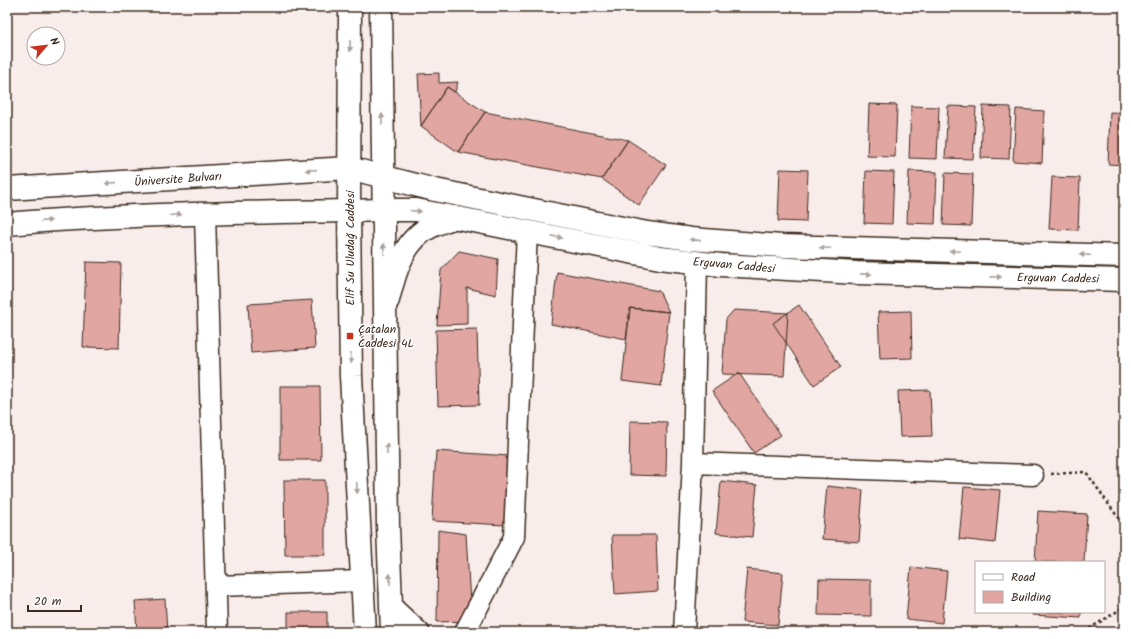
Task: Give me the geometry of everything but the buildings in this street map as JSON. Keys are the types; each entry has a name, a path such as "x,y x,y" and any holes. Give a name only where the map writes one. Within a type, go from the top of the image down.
{"main road":[{"name":"Elif Su Uludağ Caddesi","path":"350,7 349,211 351,376 365,632"},
{"path":"381,7 382,176 386,309 388,526 392,632"},
{"name":"Üniversite Bulvarı","path":"9,189 350,168 435,190 647,233 691,239 782,246 1124,256"},
{"name":"Erguvan Caddesi","path":"349,211 416,210 660,258 757,268 857,273 1124,280"},
{"path":"7,224 56,220 206,214 349,211"},
{"path":"386,309 398,264 410,244 421,233 433,225 455,217"}],"street":[{"path":"206,214 217,586 217,632"},
{"path":"465,632 514,537 528,231"},
{"path":"684,632 693,463 697,262"},
{"path":"693,463 1033,475"},
{"path":"217,586 362,581"},
{"path":"391,606 419,632"}],"path":[{"path":"8,7 9,189"},
{"path":"1033,475 1086,472 1124,526"},
{"path":"1084,632 1124,607"}],"place":[{"name":"Çatalan Caddesi 4L","path":"350,336"}]}
